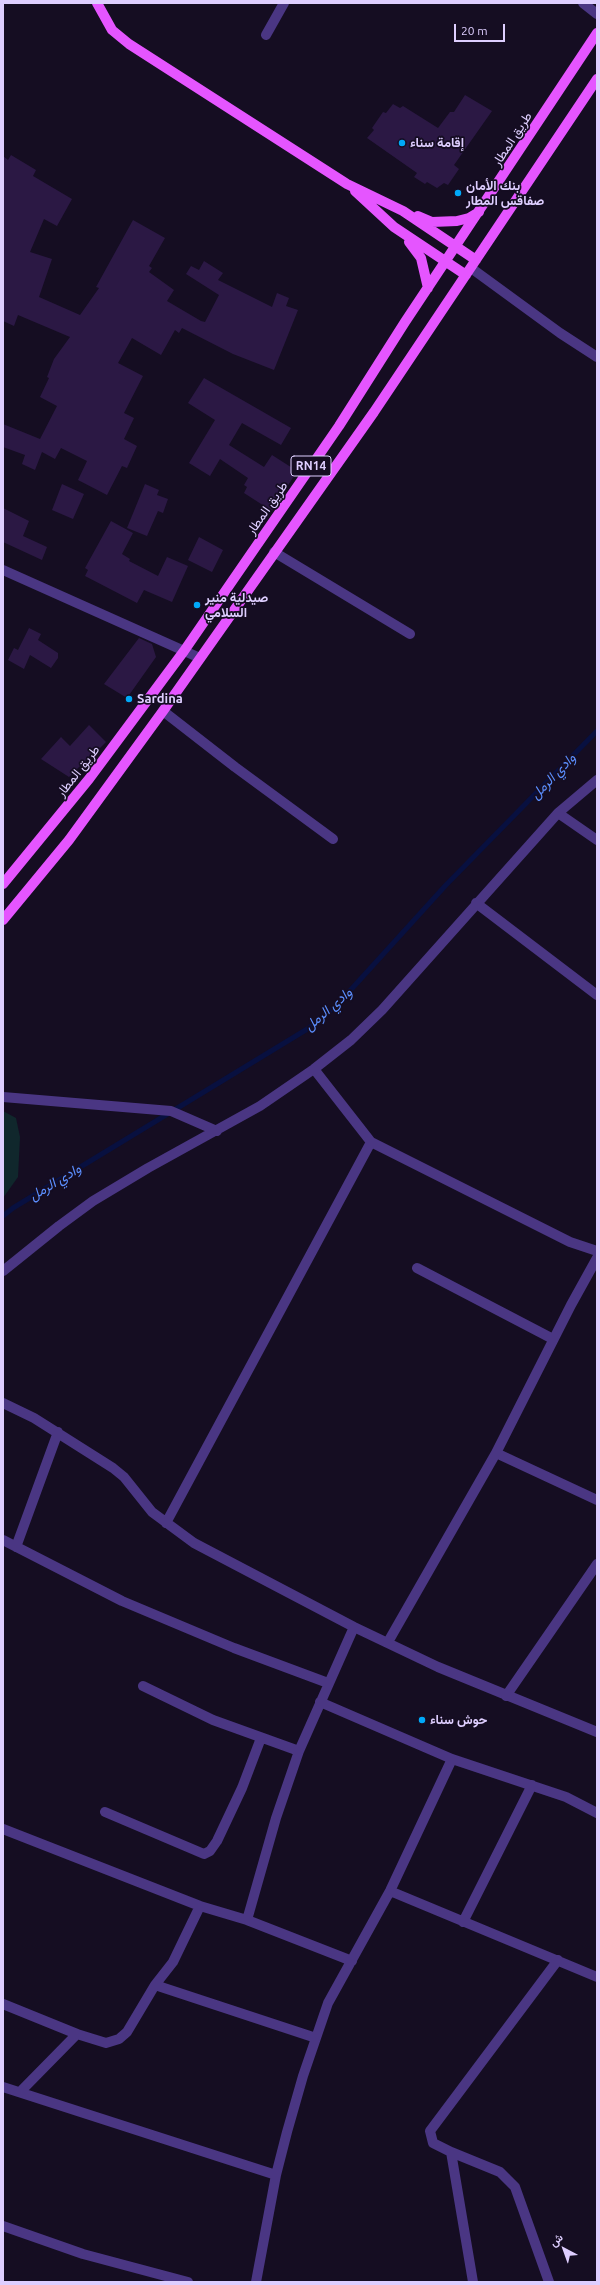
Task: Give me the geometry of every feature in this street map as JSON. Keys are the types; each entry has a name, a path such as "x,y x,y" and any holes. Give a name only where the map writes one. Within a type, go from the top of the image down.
{"main road":[{"path":"98,3 105,21 120,38 347,184 403,211 432,222 444,222 469,218 480,211"},
{"name":"طريق المطار","path":"3,884 89,779 184,651 339,426 445,262 597,33"},
{"name":"RN14","path":"3,920 69,840 163,711 374,412 597,79"},
{"path":"347,184 416,249 421,258 428,288"},
{"path":"403,211 456,247 471,268"},
{"path":"394,227 445,262 471,268"}],"street":[{"path":"266,35 284,3"},
{"path":"583,3 597,14"},
{"path":"471,268 560,333 597,357"},
{"path":"274,552 410,634"},
{"path":"3,570 200,658"},
{"path":"163,711 235,767 333,839"},
{"path":"3,1271 59,1226 99,1198 148,1168 260,1106 314,1069 351,1040 382,1010 558,813 597,780"},
{"path":"558,813 597,840"},
{"path":"476,903 597,994"},
{"path":"314,1069 371,1142 570,1242 597,1251"},
{"path":"3,1097 171,1111 217,1131"},
{"path":"166,1523 371,1142"},
{"path":"388,1642 496,1453 553,1339 597,1258"},
{"path":"417,1268 553,1339"},
{"path":"3,1403 58,1432 124,1477 146,1506 166,1523 194,1543 354,1627 506,1696 597,1732"},
{"path":"16,1547 58,1432"},
{"path":"496,1453 597,1500"},
{"path":"3,1540 122,1601 234,1648 328,1683"},
{"path":"506,1696 597,1564"},
{"path":"247,1920 276,1818 299,1751 354,1627"},
{"path":"143,1686 193,1712 299,1751"},
{"path":"320,1702 452,1758 532,1784 566,1797 597,1813"},
{"path":"105,1812 204,1854 210,1851 217,1841 242,1788 261,1738"},
{"path":"256,2282 276,2175 303,2076 328,2003 390,1891 452,1758"},
{"path":"463,1922 532,1784"},
{"path":"3,1829 200,1906 247,1920 352,1961"},
{"path":"390,1891 597,1977"},
{"path":"3,2004 77,2034 106,2043 119,2039 133,2023 145,2000 173,1962 200,1906"},
{"path":"549,2282 515,2187 500,2172 433,2143 430,2137 432,2125 558,1960"},
{"path":"155,1985 316,2038"},
{"path":"20,2092 77,2034"},
{"path":"3,2087 276,2175"},
{"path":"451,2152 473,2282"},
{"path":"3,2226 83,2254 188,2282"}],"green space":[{"path":"3,1111 16,1118 20,1137 18,1177 3,1198"}],"building":[{"name":"إقامة سناء","path":"465,95 492,111 454,165 459,169 448,185 444,183 437,188 427,182 425,184 414,177 417,173 367,138 374,130 372,128 383,112 386,113 393,104 400,108 403,106 438,128 450,112 454,112"},
{"path":"11,155 36,170 33,176 72,199 57,226 44,219 30,252 52,259 39,297 80,315 99,288 96,287 133,220 165,238 149,266 152,268 149,272 174,290 167,301 201,321 205,322 219,295 186,274 191,266 199,270 204,261 223,273 218,280 272,307 277,293 289,298 286,306 298,310 274,370 233,354 182,328 179,333 175,330 161,355 132,338 118,363 143,376 124,413 134,418 124,439 137,446 127,468 122,466 107,495 78,480 87,461 61,448 55,459 42,452 35,470 22,464 25,455 3,447 3,424 40,439 57,406 40,397 49,378 47,377 54,359 70,337 18,315 14,326 3,321 3,156 8,160"},
{"path":"204,378 291,428 281,445 242,423 229,445 264,467 272,455 297,471 272,511 244,493 247,487 244,485 248,478 220,459 210,476 189,463 215,420 188,403"},
{"path":"62,484 84,494 73,519 52,510"},
{"path":"145,484 159,490 157,495 168,499 163,513 158,511 147,536 127,528"},
{"path":"3,508 29,521 23,536 47,547 42,560 3,542"},
{"path":"111,521 133,533 122,554 130,559 129,561 158,576 167,557 188,566 172,602 144,590 137,603 85,576 88,570 85,568"},
{"path":"199,537 223,550 212,572 188,560"},
{"path":"29,628 41,634 38,640 58,653 58,658 51,668 30,655 24,669 8,660 14,648 18,650"},
{"path":"139,638 152,644 156,657 127,698 104,684"},
{"path":"89,725 106,742 69,777 41,759 61,737 70,746"}],"waterway":[{"name":"وادي الرمل","path":"3,1216 13,1208 309,1028 337,1005 446,885 597,731"}],"place":[{"name":"إقامة سناء","path":"402,143"},
{"name":"بنك الأمان صفاقس المطار","path":"458,193"},
{"name":"صيدلية منير السلامي","path":"197,605"},
{"name":"Sardina","path":"129,699"},
{"name":"حوش سناء","path":"422,1720"}]}
